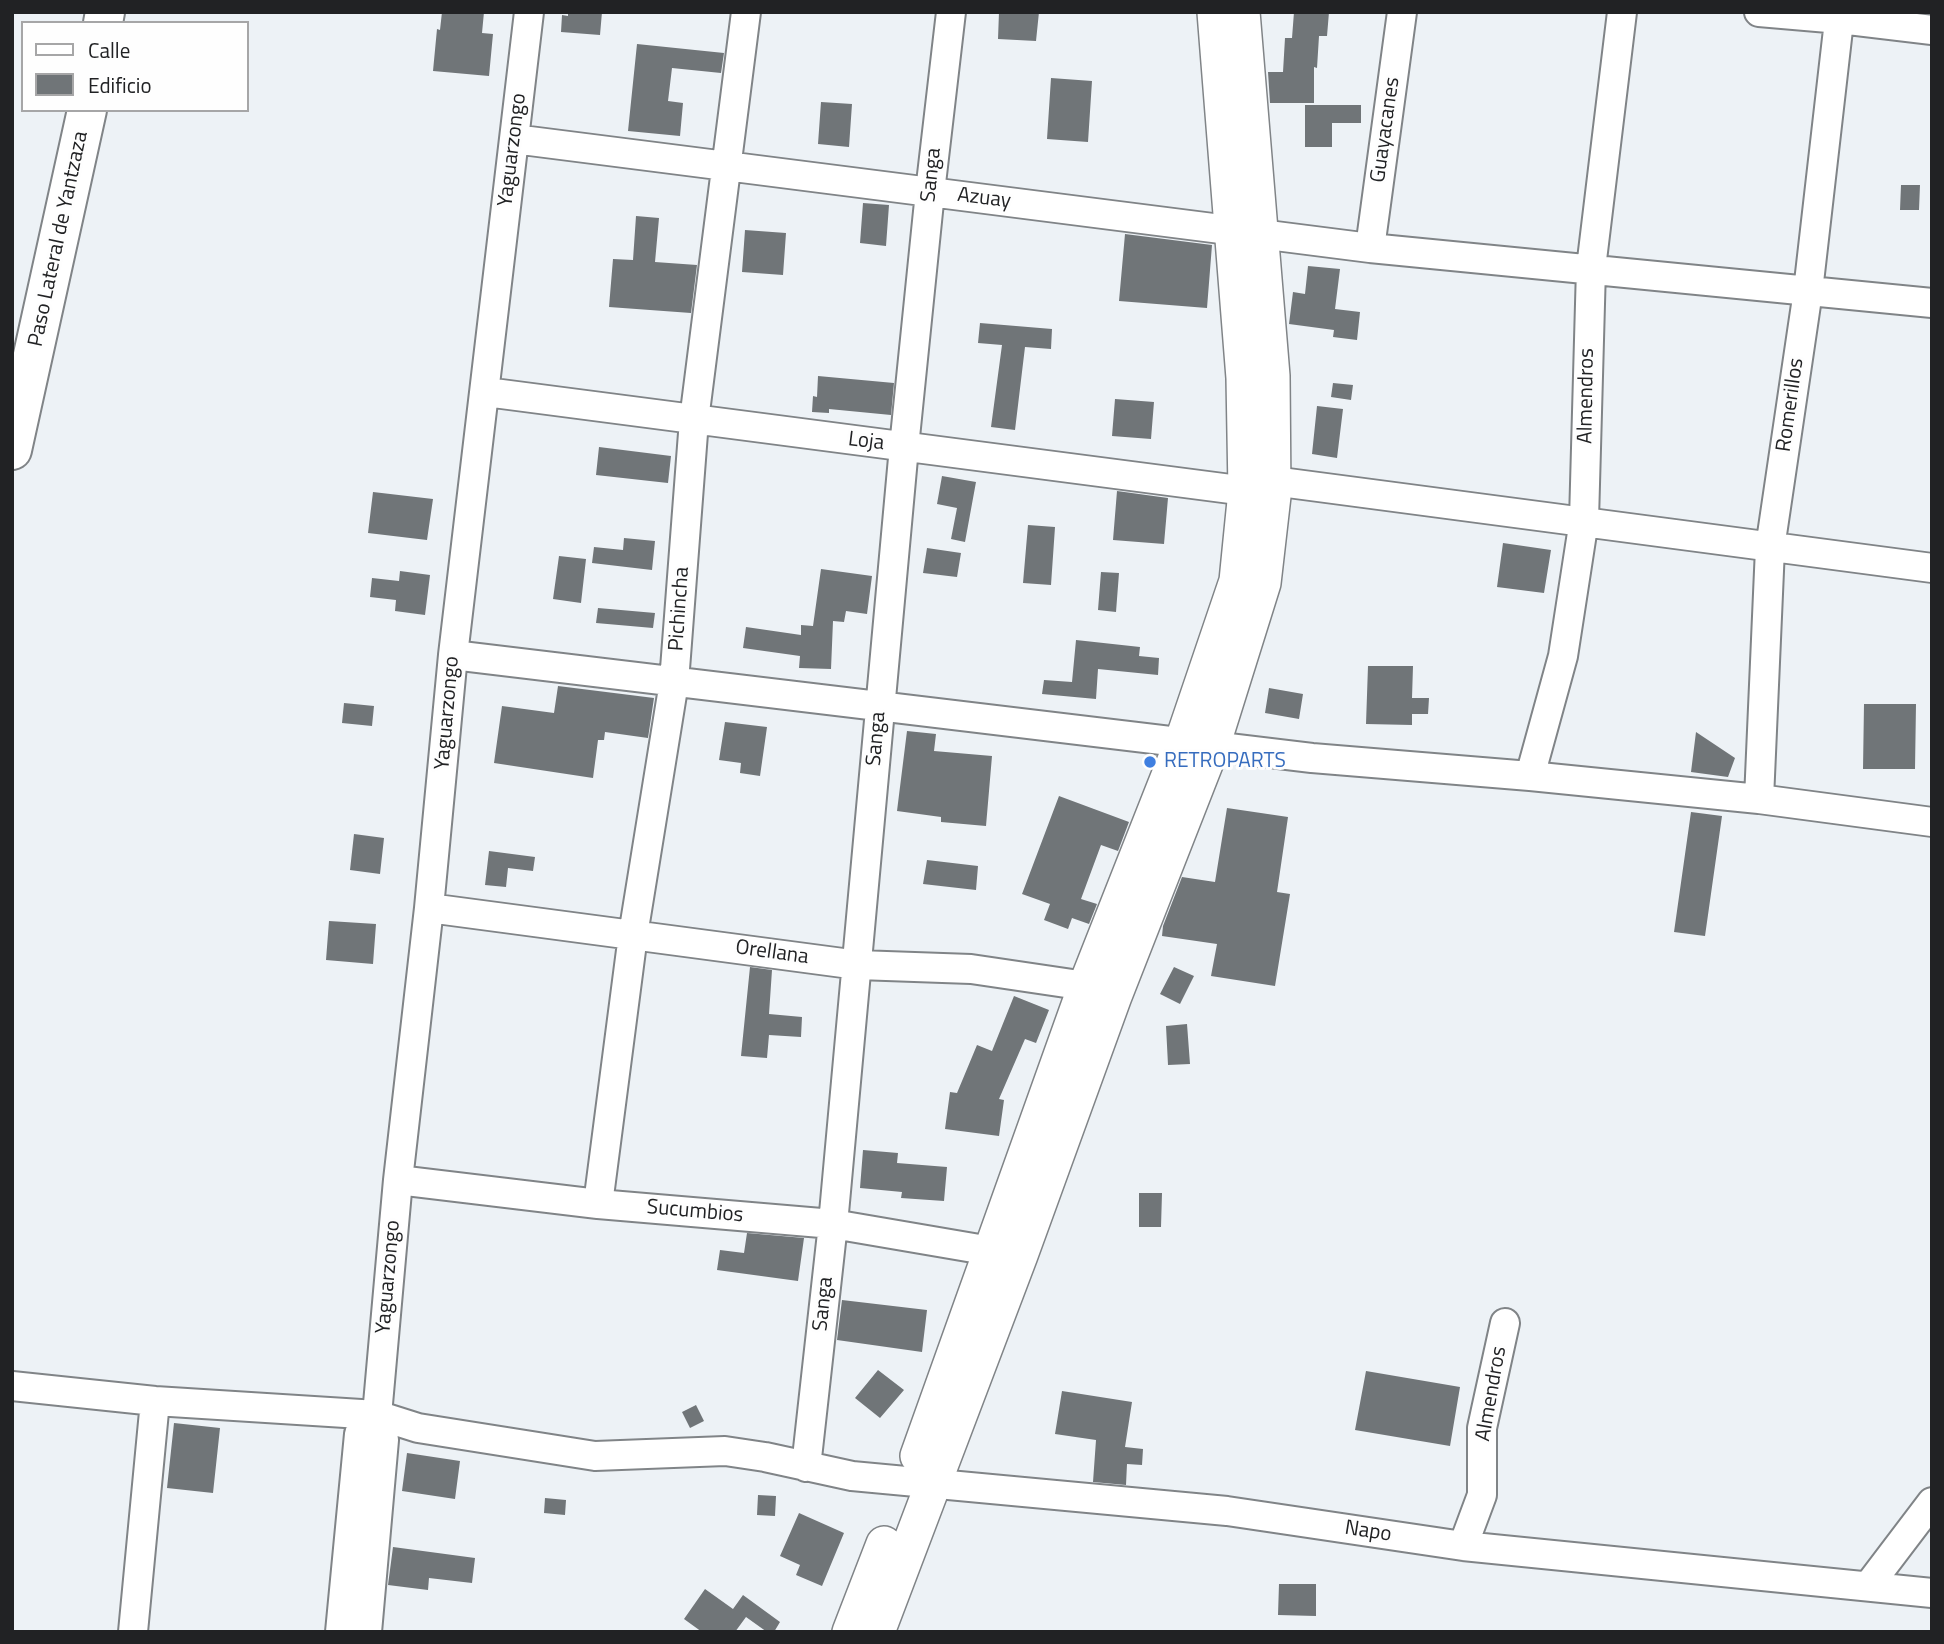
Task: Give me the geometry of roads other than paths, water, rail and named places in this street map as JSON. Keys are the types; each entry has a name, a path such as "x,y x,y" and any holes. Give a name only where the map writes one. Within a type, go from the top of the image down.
{"highway":[{"name":"Paso Lateral de Yantzaza","path":"12,450 87,112"}],"main road":[{"path":"1215,12 1245,231"},
{"path":"877,1632 991,1251 1100,991 1197,744 1260,486 1244,378 1242,12"},
{"path":"850,1632 921,1482 1020,1255 1100,991"}],"street":[{"name":"Yaguarzongo","path":"367,1632 384,1440 377,1415 398,1180 429,908 453,655 529,12"},
{"name":"Pichincha","path":"598,1204 633,935 674,682 694,420 746,12"},
{"name":"Sanga","path":"806,1467 858,965 904,447 951,12"},
{"name":"Guayacanes","path":"1370,248 1402,12"},
{"name":"Almendros","path":"1530,776 1563,656 1584,520 1591,268 1622,12"},
{"path":"1759,12 1840,15 1932,30"},
{"name":"Romerillos","path":"1759,799 1770,548 1808,291 1840,15"},
{"name":"Azuay","path":"514,139 1370,248 1932,303"},
{"name":"Loja","path":"486,392 904,447 1584,520 1770,548 1932,568"},
{"path":"453,655 1312,758 1759,799 1932,821"},
{"name":"Orellana","path":"429,908 858,965 971,969 1100,991"},
{"name":"Sucumbios","path":"398,1180 598,1204 833,1224 991,1251"},
{"name":"Almendros","path":"1463,1546 1482,1495 1482,1428 1505,1323"},
{"name":"Napo","path":"12,1386 155,1401 377,1415 418,1428 595,1456 725,1451 852,1476 1227,1511 1463,1546 1932,1593"},
{"path":"133,1632 155,1401"},
{"name":"Yaguarzongo","path":"340,1632 359,1434 377,1415"},
{"path":"1869,1585 1932,1502"}],"place":[{"name":"RETROPARTS","path":"1150,762"}]}
